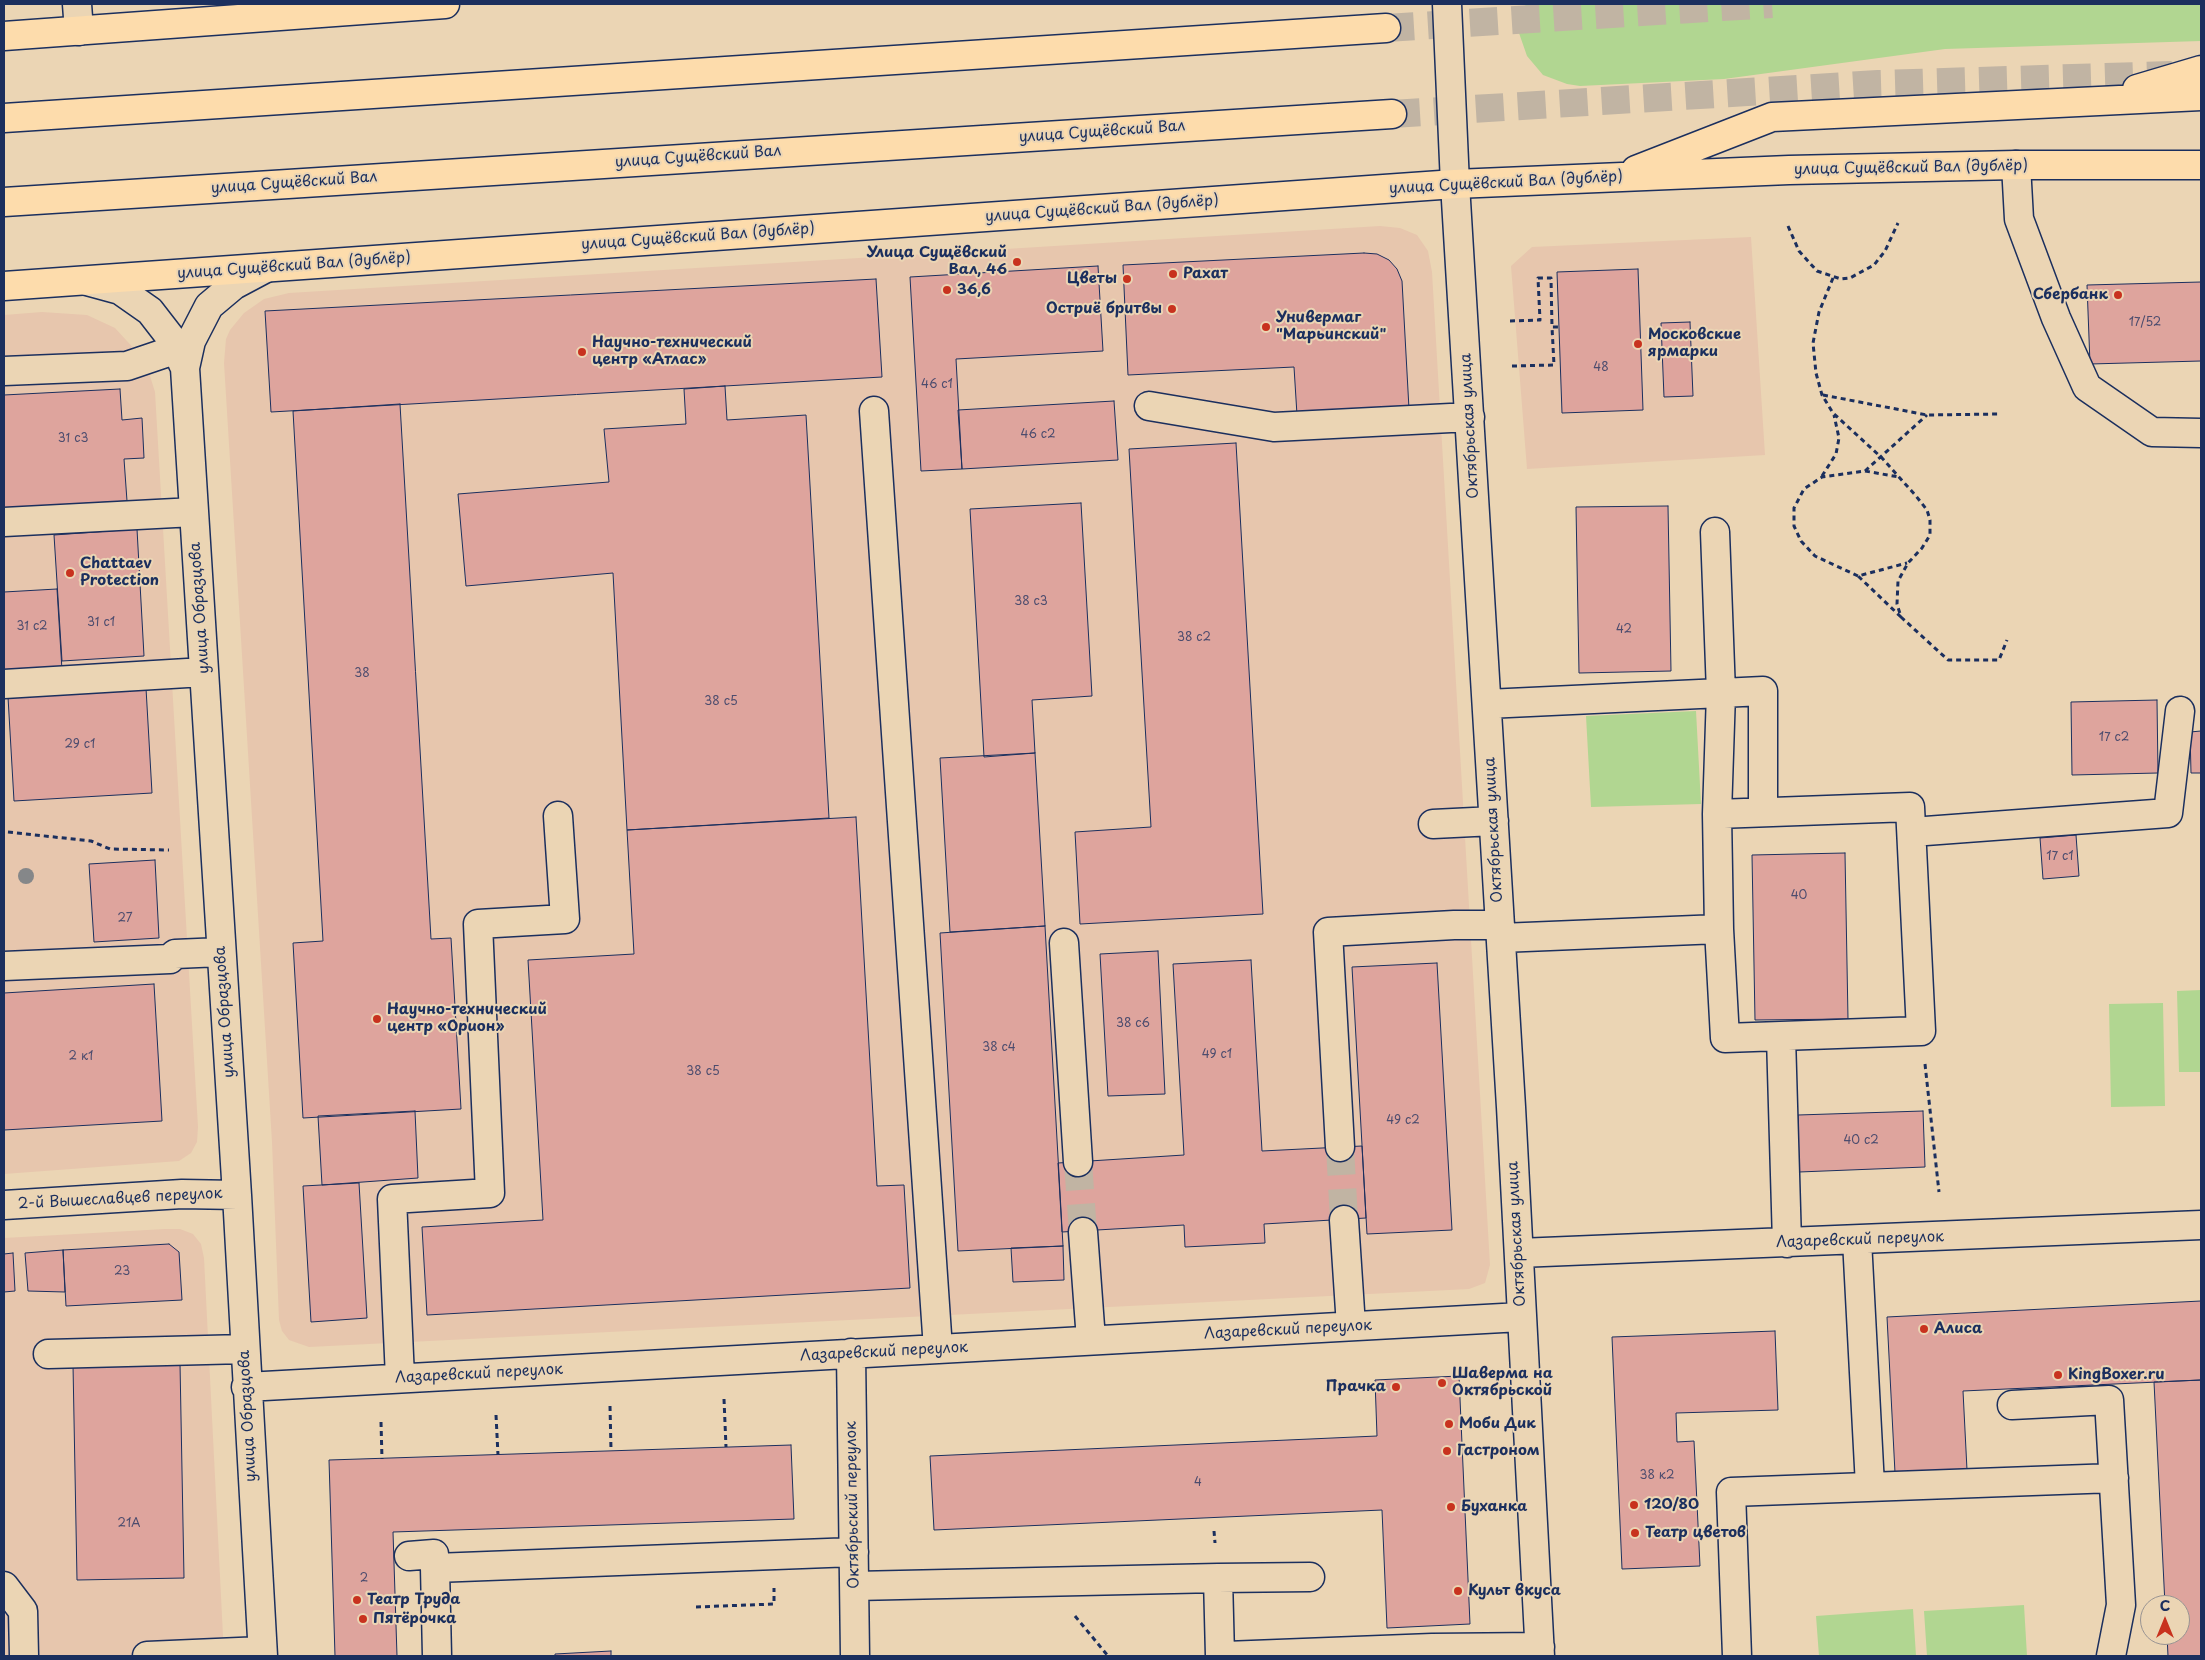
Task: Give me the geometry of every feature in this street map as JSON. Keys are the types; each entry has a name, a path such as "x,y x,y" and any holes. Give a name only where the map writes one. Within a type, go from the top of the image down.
{"main road":[{"path":"4,36 438,4"},
{"path":"4,118 1386,28"},
{"path":"2095,101 2201,70"},
{"path":"1616,178 1772,117 2201,96"},
{"name":"улица Сущёвский Вал","path":"4,202 1392,114"},
{"name":"улица Сущёвский Вал (дублёр)","path":"4,286 1455,184 1789,170 2016,165 2201,165"}],"street":[{"path":"77,4 79,31"},
{"name":"Октябрьская улица","path":"1447,4 1455,184 1494,821 1540,1652"},
{"path":"2016,165 2019,219 2056,318 2087,387 2152,432 2201,433"},
{"name":"улица Образцова","path":"262,1654 237,1195 194,512 181,359 209,306 234,285 266,268"},
{"path":"4,371 127,366 181,359 150,311 120,290 84,281"},
{"path":"1148,406 1274,427 1470,417"},
{"path":"874,412 938,1349"},
{"path":"4,522 194,512"},
{"path":"1714,532 1721,693 1717,814 1719,929 1725,1038 1922,1031 1910,807 1717,814"},
{"path":"4,684 204,672"},
{"path":"1487,704 1763,692 1763,811"},
{"path":"1912,832 2168,813 2180,711"},
{"path":"400,1378 392,1198 490,1193 478,924 565,918 558,816"},
{"path":"1433,824 1494,821"},
{"path":"1340,1147 1328,932 1454,925 1500,931 1719,929"},
{"path":"1064,943 1078,1162"},
{"path":"4,966 170,959 175,954 221,952"},
{"path":"1781,1036 1787,1242"},
{"name":"2-й Вышеславцев переулок","path":"4,1205 182,1194 237,1195"},
{"path":"1344,1220 1351,1326"},
{"name":"Лазаревский переулок","path":"1519,1253 2201,1226"},
{"path":"1083,1232 1091,1340"},
{"path":"1857,1240 1870,1486"},
{"name":"Лазаревский переулок","path":"246,1387 1521,1317"},
{"path":"48,1354 245,1349"},
{"name":"Октябрьский переулок","path":"851,1353 856,1656"},
{"path":"2012,1404 2110,1400 2121,1605 2111,1656"},
{"path":"1738,1656 1731,1492 2114,1478"},
{"path":"434,1568 854,1552"},
{"path":"409,1556 434,1554 437,1656"},
{"path":"855,1586 1310,1577"},
{"path":"1218,1578 1220,1656"},
{"path":"4,1586 23,1611 24,1656"},
{"path":"1226,1656 1540,1652"},
{"path":"147,1656 262,1654"}],"path":[{"path":"1788,226 1795,243 1805,258 1817,270 1833,278 1850,278 1874,265 1885,251 1898,223"},
{"path":"1510,321 1540,320 1538,278 1551,278 1554,365 1512,366"},
{"path":"1833,278 1819,312 1813,343 1816,372 1822,395 1834,413 1899,476 1927,510 1930,520 1930,535 1922,548 1908,563 1898,581 1897,604 1901,618"},
{"path":"1552,327 1559,327"},
{"path":"1822,395 1926,415 2000,414"},
{"path":"1834,413 1839,438 1836,454 1822,476 1804,489 1794,508 1794,526 1801,541 1815,556 1858,576 1948,660 2000,660 2007,640"},
{"path":"1865,471 1882,458 1926,415"},
{"path":"1822,476 1865,471 1899,476"},
{"path":"1858,576 1908,563"},
{"path":"8,832 91,841 110,849 169,850"},
{"path":"1922,1031 1940,1192"},
{"path":"724,1399 726,1447"},
{"path":"610,1406 611,1450"},
{"path":"496,1415 498,1455"},
{"path":"381,1422 382,1459"},
{"path":"696,1607 774,1604 773,1554"},
{"path":"1071,1612 1108,1656"}],"shaded area":[{"path":"1380,226 1400,228 1417,235 1428,251 1432,272 1490,1265 1485,1283 1469,1289 309,1347 289,1340 282,1331 279,1320 272,1142 224,363 226,339 230,330 244,313 264,299 289,293"},
{"name":"Московские ярмарки","path":"1751,237 1765,455 1527,469 1511,266 1532,247"},
{"path":"42,312 87,315 115,328 138,353 150,376 155,392 198,1127 197,1142 191,1153 179,1161 4,1174 4,315"},
{"path":"180,1229 193,1234 201,1244 204,1258 224,1656 4,1656 4,1238"}],"green space":[{"path":"1526,4 2201,4 2201,41 1945,49 1724,79 1580,86 1567,84 1543,75 1527,56 1519,33 1520,20"},
{"path":"1696,711 1701,804 1591,807 1586,716"},
{"path":"2201,990 2201,1072 2179,1072 2177,991"},
{"path":"2163,1003 2165,1106 2111,1107 2109,1004"},
{"path":"2024,1605 2027,1656 1927,1656 1924,1611"},
{"path":"1913,1609 1916,1656 1819,1656 1816,1616"}],"building":[{"name":"Универмаг \"Марьинский\"","path":"1364,253 1377,254 1389,260 1397,269 1402,281 1409,409 1297,415 1294,367 1128,375 1123,265"},
{"path":"1098,266 1103,351 956,359 962,469 921,471 910,277"},
{"path":"1638,269 1643,410 1562,413 1557,272"},
{"path":"876,279 882,377 271,412 265,311"},
{"path":"2201,282 2201,361 2090,364 2087,285"},
{"path":"1690,322 1693,396 1664,397 1661,323"},
{"path":"725,386 727,420 806,415 829,818 627,830 613,573 466,586 458,494 609,482 604,429 686,424 684,389"},
{"path":"120,389 122,420 142,418 144,458 124,459 127,501 4,508 4,395"},
{"path":"1114,401 1118,460 962,469 958,410"},
{"path":"400,404 431,939 451,938 461,1109 303,1118 293,943 323,941 293,411"},
{"path":"1236,443 1263,914 1080,924 1075,832 1151,827 1129,449"},
{"path":"1081,503 1092,696 1032,700 1035,753 984,757 970,509"},
{"path":"1668,506 1671,671 1579,673 1576,507"},
{"path":"137,529 144,656 62,661 54,535"},
{"path":"57,589 62,670 4,674 4,592"},
{"path":"146,688 152,793 14,801 8,697"},
{"path":"2157,700 2158,773 2072,775 2071,702"},
{"path":"2201,731 2201,773 2191,773 2190,732"},
{"path":"1035,753 1045,926 950,932 940,758"},
{"path":"856,817 877,1186 904,1185 910,1288 427,1315 422,1227 543,1220 528,960 634,954 627,830"},
{"path":"2076,835 2079,876 2043,879 2040,838"},
{"path":"1845,853 1848,1019 1755,1020 1752,855"},
{"path":"155,860 159,938 94,942 89,864"},
{"path":"1045,926 1063,1246 958,1251 940,933"},
{"path":"1158,951 1165,1094 1108,1096 1100,954"},
{"path":"1251,960 1262,1151 1362,1146 1366,1218 1264,1224 1265,1243 1185,1247 1184,1225 1062,1232 1058,1163 1184,1155 1173,964"},
{"path":"1437,963 1452,1230 1367,1234 1352,967"},
{"path":"154,984 162,1121 4,1130 4,993"},
{"path":"415,1111 418,1178 322,1185 318,1116"},
{"path":"1923,1111 1925,1167 1799,1172 1798,1115"},
{"path":"359,1183 367,1318 311,1322 303,1186"},
{"path":"169,1244 179,1252 182,1300 66,1306 63,1250"},
{"path":"1063,1246 1064,1280 1013,1282 1011,1248"},
{"path":"63,1250 65,1292 28,1291 25,1253"},
{"path":"13,1253 15,1291 4,1292 4,1254"},
{"path":"2201,1301 2201,1380 1963,1391 1967,1470 1895,1473 1887,1317"},
{"path":"1775,1331 1778,1410 1676,1413 1677,1442 1694,1441 1700,1566 1622,1569 1612,1337"},
{"path":"180,1363 184,1578 77,1580 73,1365"},
{"path":"1459,1376 1470,1624 1387,1628 1382,1510 934,1530 930,1456 1377,1436 1375,1380"},
{"path":"2201,1380 2201,1656 2168,1656 2167,1645 2190,1645 2190,1595 2165,1595 2154,1382"},
{"path":"791,1445 794,1519 393,1532 397,1656 335,1656 329,1460"},
{"path":"611,1651 611,1656 555,1656 555,1654"}],"tunnel":[{"path":"1386,28 1772,4"},
{"path":"1392,114 1878,84 2172,75"},
{"path":"1340,1147 1344,1220"},
{"path":"1078,1162 1083,1232"}],"place":[{"name":"Улица Сущёвский Вал, 46","path":"1017,262"},
{"name":"Рахат","path":"1173,274"},
{"name":"Цветы","path":"1127,279"},
{"name":"36,6","path":"947,290"},
{"name":"Сбербанк","path":"2118,295"},
{"name":"Остриё бритвы","path":"1172,309"},
{"name":"Универмаг \"Марьинский\"","path":"1266,327"},
{"name":"Московские ярмарки","path":"1638,344"},
{"name":"Научно-технический центр «Атлас»","path":"582,352"},
{"name":"Chattaev Protection","path":"70,573"},
{"name":"Научно-технический центр «Орион»","path":"377,1019"},
{"name":"Алиса","path":"1924,1329"},
{"name":"KingBoxer.ru","path":"2058,1375"},
{"name":"Шаверма на Октябрьской","path":"1442,1383"},
{"name":"Прачка","path":"1396,1387"},
{"name":"Моби Дик","path":"1449,1424"},
{"name":"Гастроном","path":"1447,1451"},
{"name":"120/80","path":"1634,1505"},
{"name":"Буханка","path":"1451,1507"},
{"name":"Театр цветов","path":"1635,1533"},
{"name":"Культ вкуса","path":"1458,1591"},
{"name":"Театр Труда","path":"357,1600"},
{"name":"Пятёрочка","path":"363,1619"}]}
